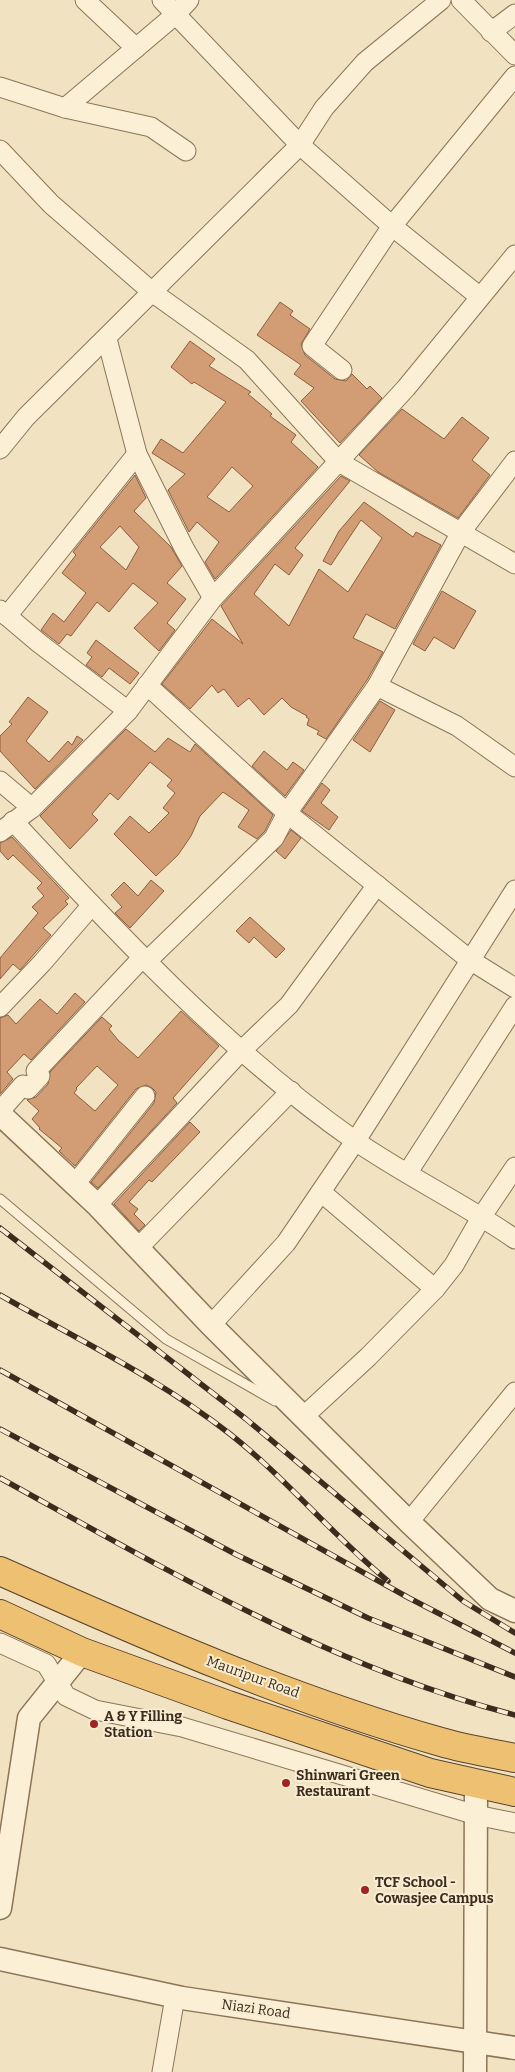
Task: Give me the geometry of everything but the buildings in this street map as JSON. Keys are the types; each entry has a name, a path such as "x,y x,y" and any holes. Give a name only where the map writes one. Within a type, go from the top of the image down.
{"highway":[{"name":"Mauripur Road","path":"0,1571 120,1624 242,1674 442,1742 515,1758"},
{"path":"0,1614 82,1652 228,1705 430,1773 515,1792"}],"street":[{"path":"85,0 136,48"},
{"path":"162,0 300,145 392,226 480,297"},
{"path":"65,108 175,15 189,0"},
{"path":"0,448 26,417 107,339 300,145 324,108 366,62 441,0"},
{"path":"461,0 515,55"},
{"path":"491,32 515,14"},
{"path":"342,370 312,346 392,226 515,76"},
{"path":"0,87 65,108 151,127 186,152"},
{"path":"0,150 51,204 152,292 247,360 339,462 515,564"},
{"path":"515,255 406,388 213,598 128,711 32,808 7,826 92,905 144,960 241,1051 355,1140 482,1216 515,1239"},
{"path":"107,339 137,454 184,548 213,598"},
{"path":"128,711 3,613 137,454"},
{"path":"515,461 461,532 377,686 287,813 274,838 144,960 36,1071 40,1076 28,1089 23,1085 0,1113 98,1205 211,1325 409,1522 490,1599 515,1611"},
{"path":"147,685 287,813 470,960 515,988"},
{"path":"377,686 457,726 515,767"},
{"path":"0,781 32,808"},
{"path":"98,1205 241,1051 290,1004 377,886"},
{"path":"211,1325 286,1243 355,1140 515,890"},
{"path":"0,1007 42,963 92,905"},
{"path":"408,1172 515,1006"},
{"path":"138,1248 291,1091"},
{"path":"75,1184 145,1096"},
{"path":"303,1417 368,1357 434,1289 454,1265 482,1216 515,1167"},
{"path":"320,1192 434,1289"},
{"path":"409,1522 515,1392"},
{"path":"0,1643 46,1664 66,1696 94,1710 182,1727 476,1815 515,1823"},
{"path":"0,1908 29,1718 82,1652"},
{"path":"475,2072 476,1783"},
{"name":"Niazi Road","path":"0,1959 174,1997 475,2040 515,2048"},
{"path":"162,2072 174,1997"}],"lane":[{"path":"0,1199 166,1339 303,1417"}],"railway":[{"path":"0,1228 246,1419 463,1601 515,1633"},
{"path":"0,1295 118,1360 203,1414 251,1451 388,1581"},
{"path":"0,1370 409,1598 515,1653"},
{"path":"0,1429 237,1555 368,1618 515,1677"},
{"path":"0,1478 124,1547 250,1613 315,1643 380,1671 447,1695 515,1715"}],"place":[{"name":"A & Y Filling Station","path":"94,1724"},
{"name":"Shinwari Green Restaurant","path":"286,1783"},
{"name":"TCF School - Cowasjee Campus","path":"365,1890"}]}
